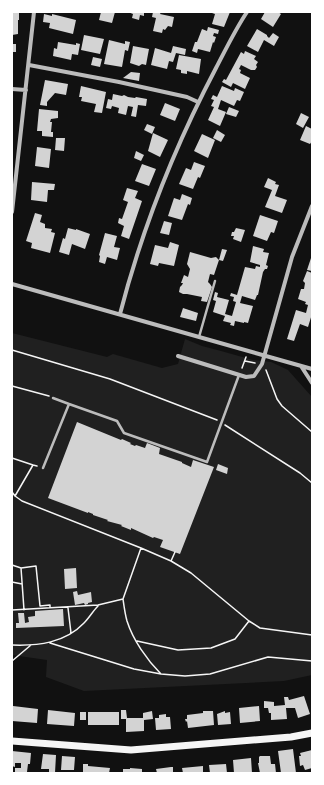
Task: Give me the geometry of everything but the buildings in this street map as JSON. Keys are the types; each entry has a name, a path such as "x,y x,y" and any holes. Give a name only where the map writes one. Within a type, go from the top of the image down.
{"main road":[{"path":"12,741 131,750 291,737 312,733"}],"street":[{"path":"12,212 34,12"},
{"path":"120,314 132,267 168,170 198,102 238,26 247,12"},
{"path":"29,65 119,82 187,97 198,102"},
{"path":"12,89 26,90"},
{"path":"178,356 246,377 254,376 262,364 292,257 312,206"},
{"path":"12,284 312,369"},
{"path":"301,366 312,383"}],"lane":[{"path":"199,337 215,282"},
{"path":"53,398 117,421 124,432 207,462 240,375"},
{"path":"43,468 69,404"}],"path":[{"path":"12,350 110,380 213,418 300,473 312,483"},
{"path":"240,375 245,361"},
{"path":"262,364 267,371 275,394 282,406 312,432"},
{"path":"12,386 53,398"},
{"path":"12,458 43,468"},
{"path":"15,496 33,465"},
{"path":"12,492 15,496 28,504 171,561 204,582 260,628 312,635"},
{"path":"141,548 123,599 127,622 136,641 151,664 161,674"},
{"path":"171,561 174,552"},
{"path":"12,565 21,568 36,566 40,606 50,605 50,608"},
{"path":"21,568 24,610"},
{"path":"12,582 22,584"},
{"path":"12,610 68,608 98,605 123,599"},
{"path":"12,645 50,643 71,633 84,624 98,605"},
{"path":"68,608 71,633"},
{"path":"136,641 178,650 211,648 235,639 250,621"},
{"path":"50,643 134,669 161,674 185,676 210,674 268,657 312,661"},
{"path":"12,661 31,645"}],"shaded area":[{"path":"12,333 107,357 113,354 162,368 178,364 185,339 202,346 253,360 271,362 288,370 312,397 312,675 284,681 84,691 46,677 47,660 12,655"}]}
